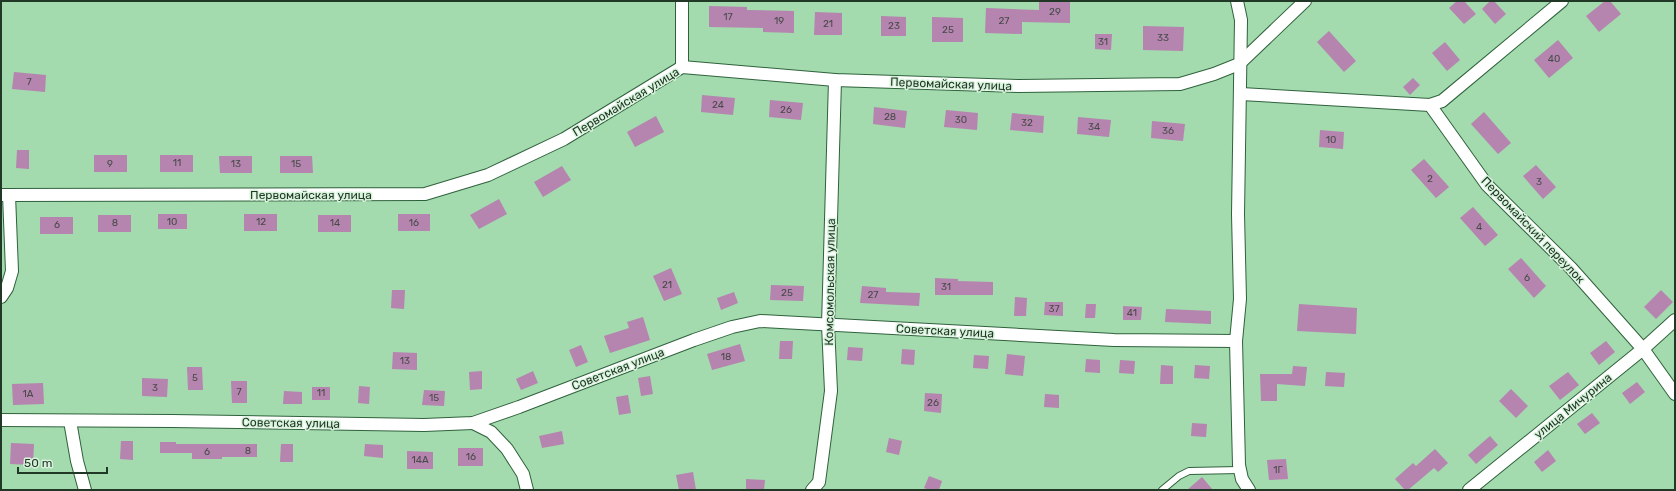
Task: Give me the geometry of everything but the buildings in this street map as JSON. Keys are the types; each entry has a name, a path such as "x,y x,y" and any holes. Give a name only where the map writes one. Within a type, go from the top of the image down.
{"street":[{"path":"682,1 682,67"},
{"path":"1237,1 1242,20 1238,214 1240,299 1236,341 1239,470 1242,479 1249,490"},
{"name":"Первомайская улица","path":"5,195 426,194 488,175 564,139 682,67 835,80 1019,86 1180,84 1214,74 1240,64 1305,1"},
{"path":"1241,94 1430,105 1442,101 1562,1"},
{"name":"Комсомольская улица","path":"817,487 831,391 828,325 835,80"},
{"name":"Первомайский переулок","path":"1430,105 1487,185 1571,268 1643,349 1675,394"},
{"path":"1,297 7,288 12,271 5,195"},
{"name":"улица Мичурина","path":"1469,490 1643,349 1675,320"},
{"name":"Советская улица","path":"1,420 424,425 473,423 694,340 732,327 760,322 1114,340 1236,341"},
{"path":"70,421 77,461 85,490"},
{"path":"473,423 491,432 507,449 523,474 527,490"}],"lane":[{"path":"1162,490 1179,476 1189,471 1239,470"}]}
